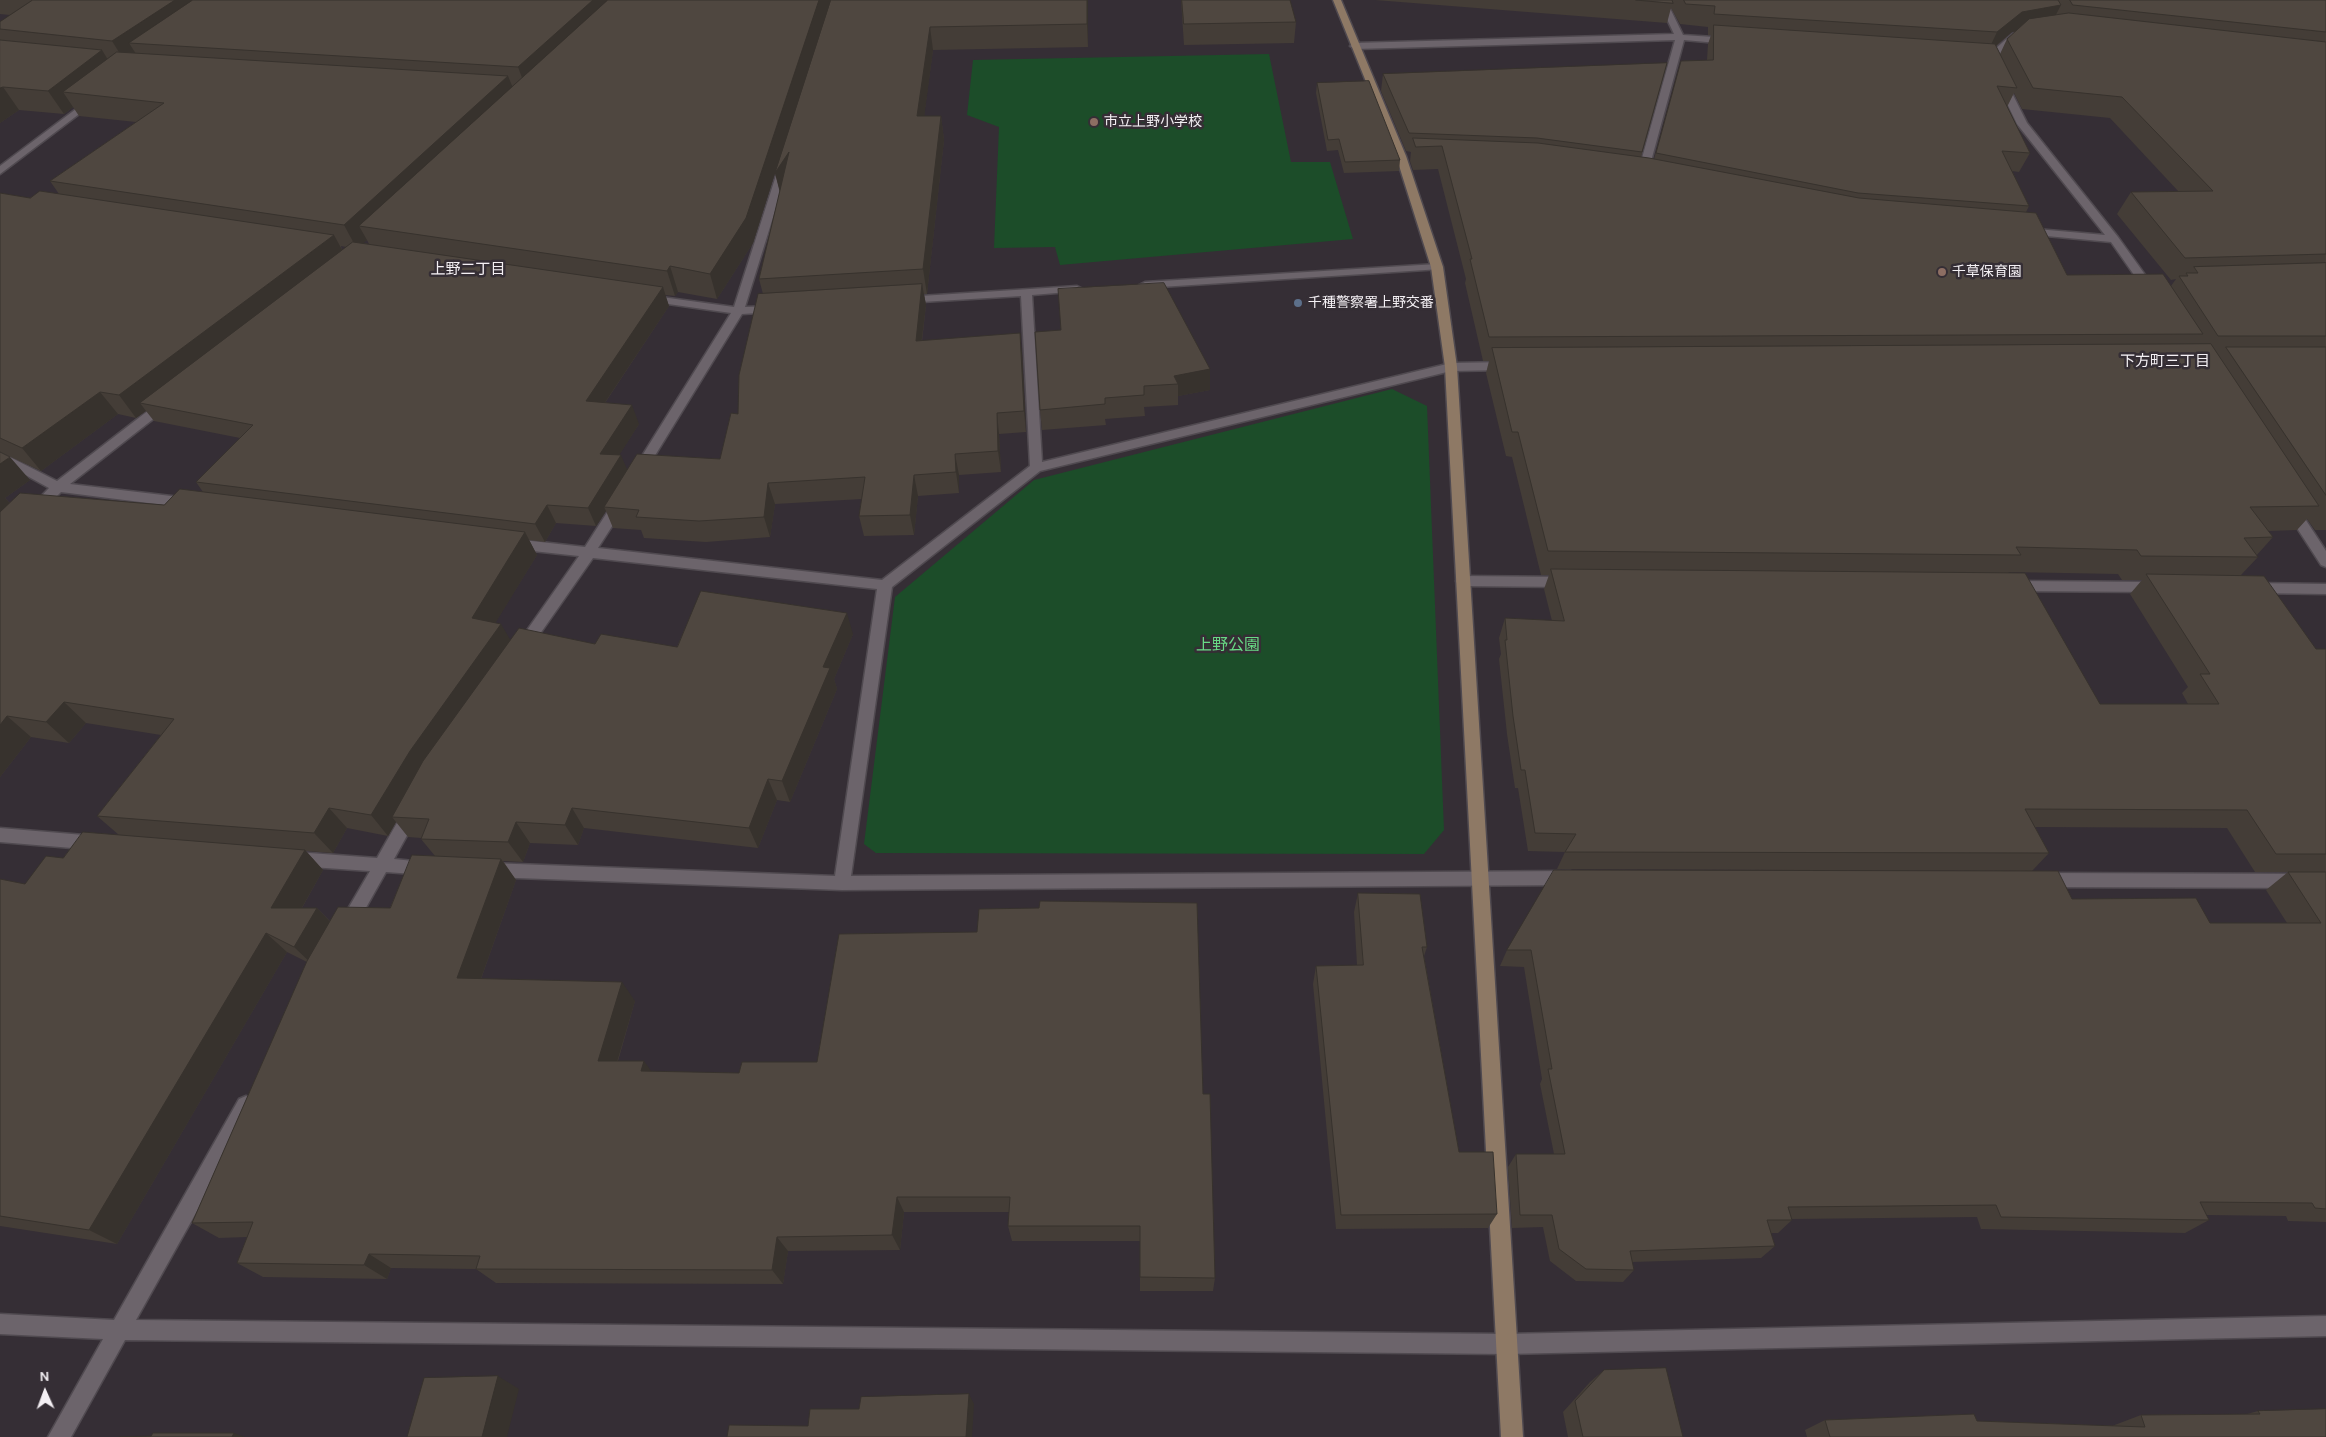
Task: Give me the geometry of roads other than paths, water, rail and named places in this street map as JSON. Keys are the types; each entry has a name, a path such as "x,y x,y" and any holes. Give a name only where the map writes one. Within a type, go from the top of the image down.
{"street":[{"path":"1337,0 1355,46 1405,156 1437,267 1451,366 1512,1437"},
{"path":"1643,177 1680,38 1662,0"},
{"path":"2032,33 2015,36 1985,58 2022,124 2152,285 2157,301"},
{"path":"1355,46 1680,38 1738,41"},
{"path":"0,171 99,94"},
{"path":"516,657 588,554 738,311 789,151"},
{"path":"2016,231 2114,238"},
{"path":"1134,286 1437,267"},
{"path":"897,301 1085,289"},
{"path":"1026,292 1036,468"},
{"path":"631,296 738,311 788,308"},
{"path":"500,542 588,554 885,585 1036,468 1451,366 1521,366"},
{"path":"26,519 58,486 177,395"},
{"path":"0,456 58,486 206,505"},
{"path":"2283,496 2326,562"},
{"path":"1464,581 1582,582"},
{"path":"842,883 885,585"},
{"path":"1999,586 2167,587"},
{"path":"2237,588 2326,589"},
{"path":"343,935 418,801"},
{"path":"0,835 108,844"},
{"path":"284,858 382,866 440,868"},
{"path":"470,869 842,883 1589,878"},
{"path":"2027,880 2326,881"},
{"path":"58,1437 255,1089"},
{"path":"0,1324 119,1330 1506,1344 2326,1326"}],"place":[{"name":"市立上野小学校","path":"1094,122"},
{"name":"千草保育園","path":"1942,272"},
{"name":"千種警察署上野交番","path":"1298,303"}],"district":[{"name":"上野二丁目","path":"468,270"},
{"name":"下方町三丁目","path":"2165,362"}],"park label":[{"name":"上野公園","path":"1228,645"}]}
